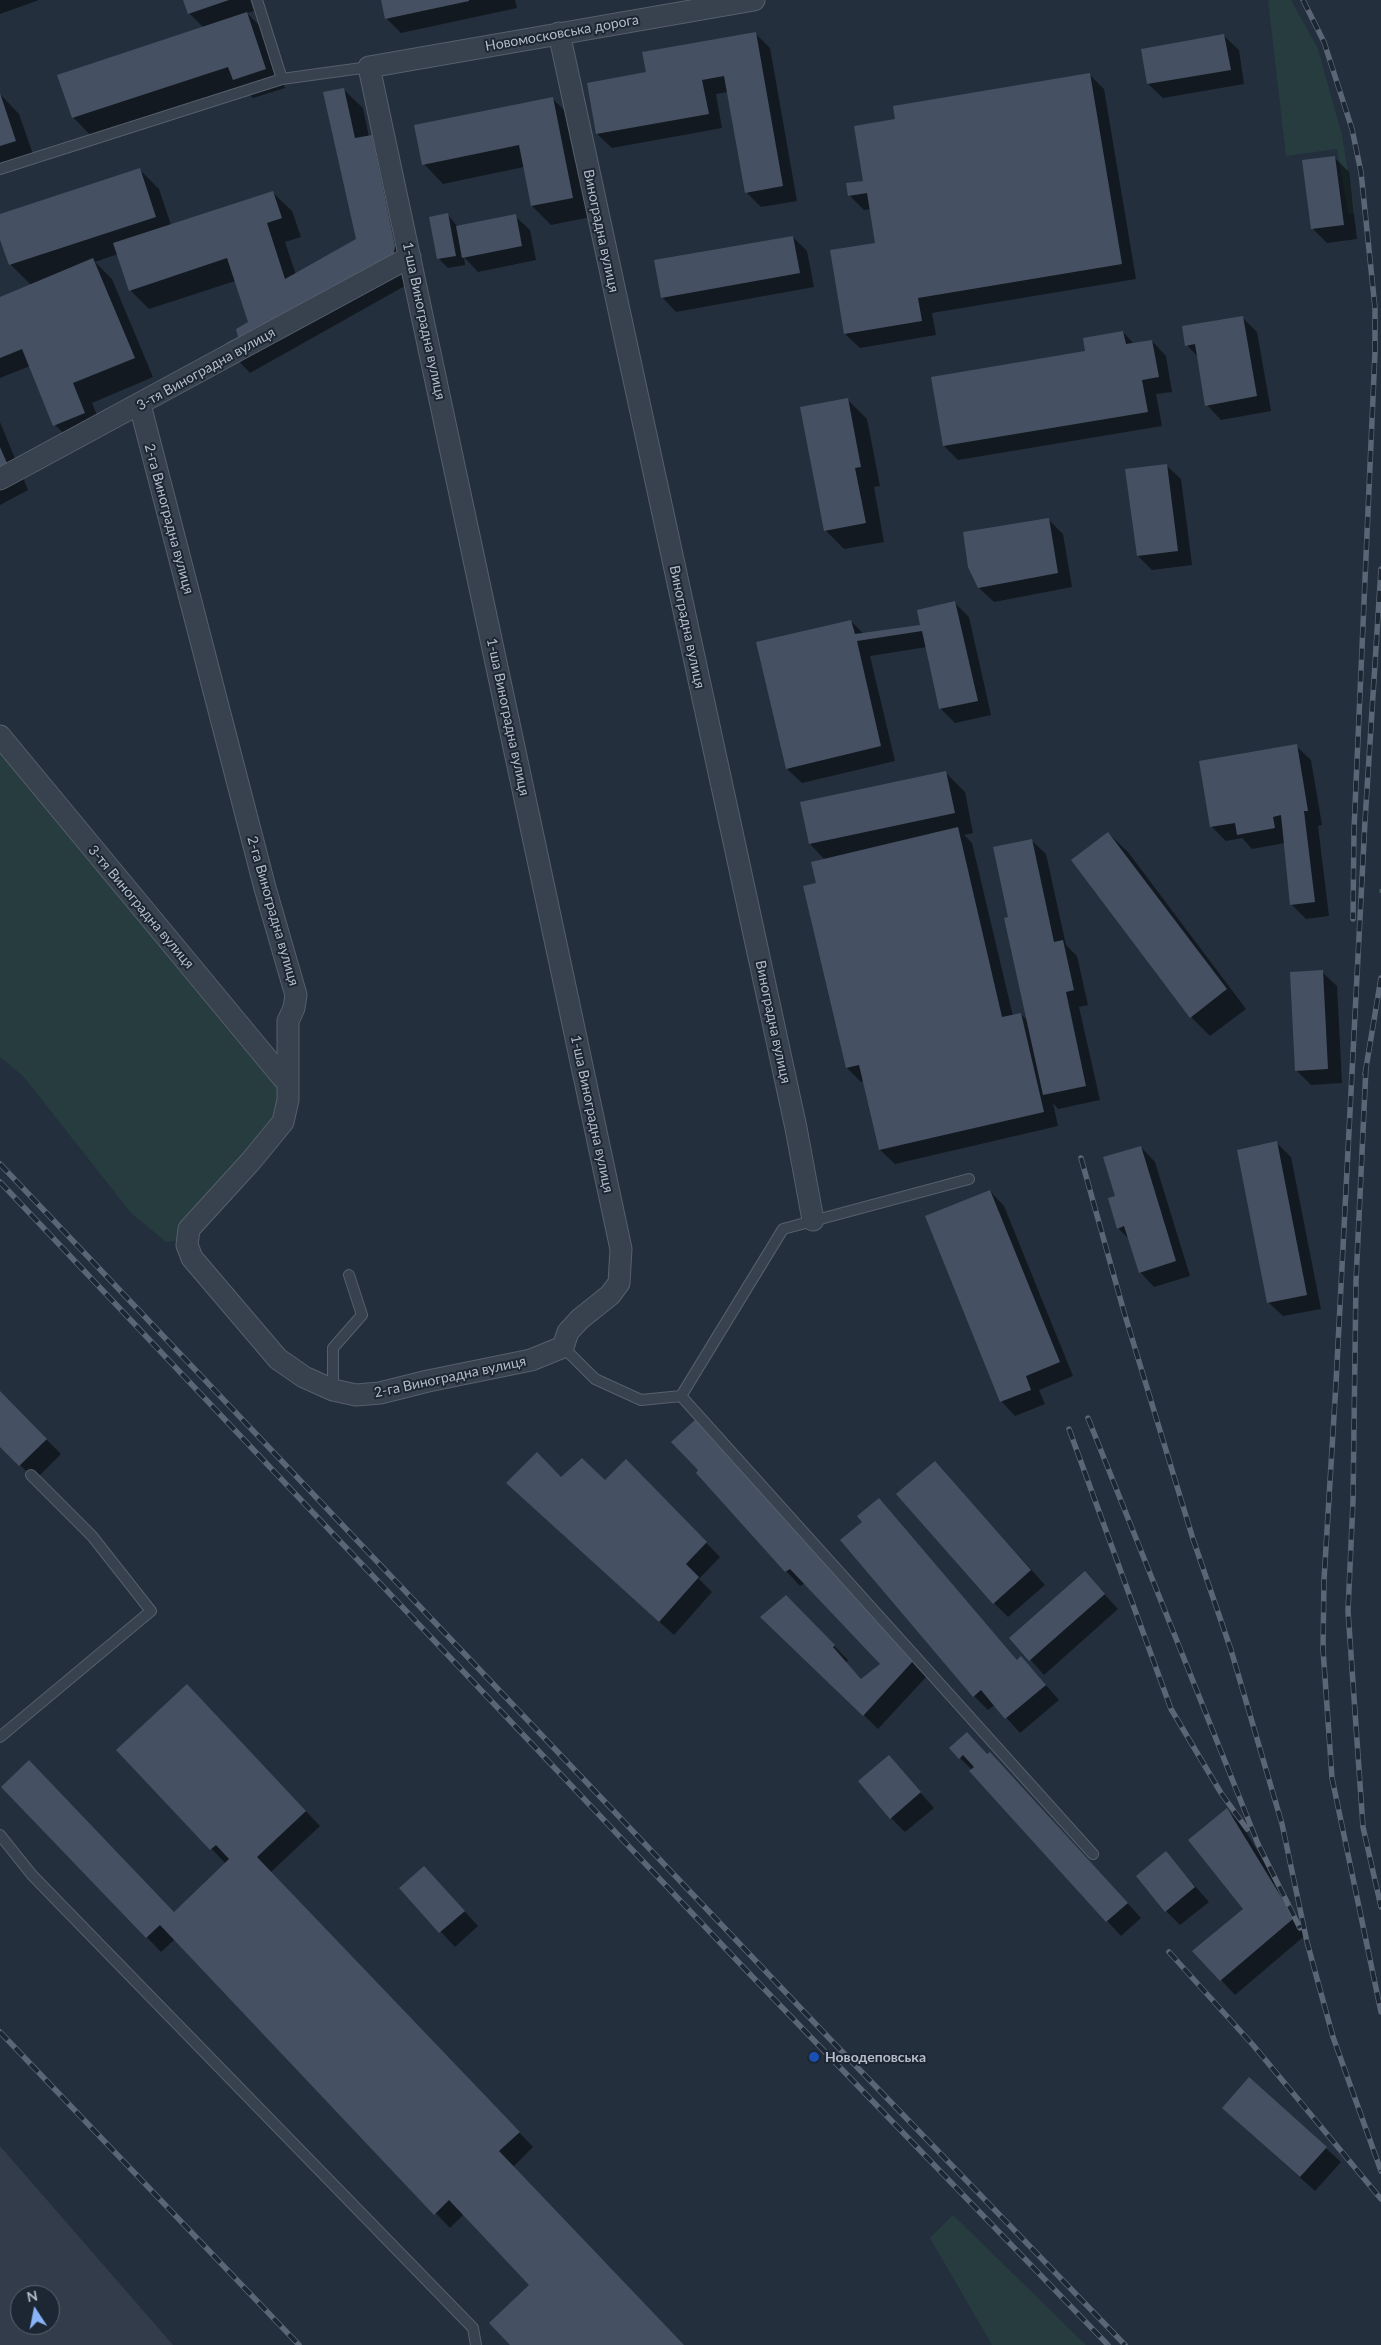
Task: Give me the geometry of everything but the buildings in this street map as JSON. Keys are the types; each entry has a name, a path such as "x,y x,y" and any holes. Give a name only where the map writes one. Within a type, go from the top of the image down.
{"street":[{"name":"Новомосковська дорога","path":"369,67 754,0"},
{"name":"Виноградна вулиця","path":"559,33 794,1119 813,1220"},
{"name":"1-ша Виноградна вулиця","path":"369,67 621,1249 619,1283 610,1295 568,1332 563,1347"},
{"name":"3-тя Виноградна вулиця","path":"0,479 140,405 410,257"},
{"name":"2-га Виноградна вулиця","path":"140,405 265,888 296,995 294,1008 288,1021 288,1100 283,1122 251,1161 189,1229 187,1245 192,1258 278,1359 304,1377 333,1390 356,1394 380,1393 531,1360 563,1347"},
{"name":"3-тя Виноградна вулиця","path":"0,736 283,1078"}],"lane":[{"path":"258,0 282,79"},
{"path":"0,169 282,79 369,67"},
{"path":"681,1396 783,1229 969,1179"},
{"path":"333,1390 333,1348 362,1315 349,1276"},
{"path":"563,1347 595,1379 641,1400 681,1396"},
{"path":"681,1396 1093,1854"},
{"path":"0,1737 151,1610 92,1536 31,1475"},
{"path":"0,1835 32,1875 473,2328 476,2345"}],"path":[{"path":"1381,889 1381,897"}],"shaded area":[{"path":"0,2146 173,2345 0,2345"}],"green space":[{"path":"1268,0 1291,0 1318,49 1342,135 1355,214 1348,214 1337,149 1286,156"},
{"path":"0,736 283,1078 284,1125 180,1240 166,1242 131,1213 24,1077 0,1057"},
{"path":"953,2215 1086,2345 992,2345 930,2238"}],"railway":[{"path":"1303,0 1324,42 1352,129 1361,172 1375,308 1375,352 1354,830 1353,919"},
{"path":"1381,569 1365,821 1324,1580 1323,1649 1332,1778 1381,2012"},
{"path":"1365,1074 1381,978"},
{"path":"1366,1067 1356,1281 1353,1501 1348,1611 1363,1827 1381,1907"},
{"path":"1081,1158 1124,1312 1193,1539 1231,1650 1282,1824 1307,1942 1333,2037 1381,2171"},
{"path":"0,1164 828,2037 1125,2345"},
{"path":"0,1182 744,1968 1108,2345"},
{"path":"1088,1418 1258,1844 1300,1928"},
{"path":"1069,1429 1171,1709 1221,1793 1247,1829"},
{"path":"1169,1952 1253,2045 1381,2199"},
{"path":"0,2032 299,2345"}],"place":[{"name":"Новодеповська","path":"814,2057"}]}
